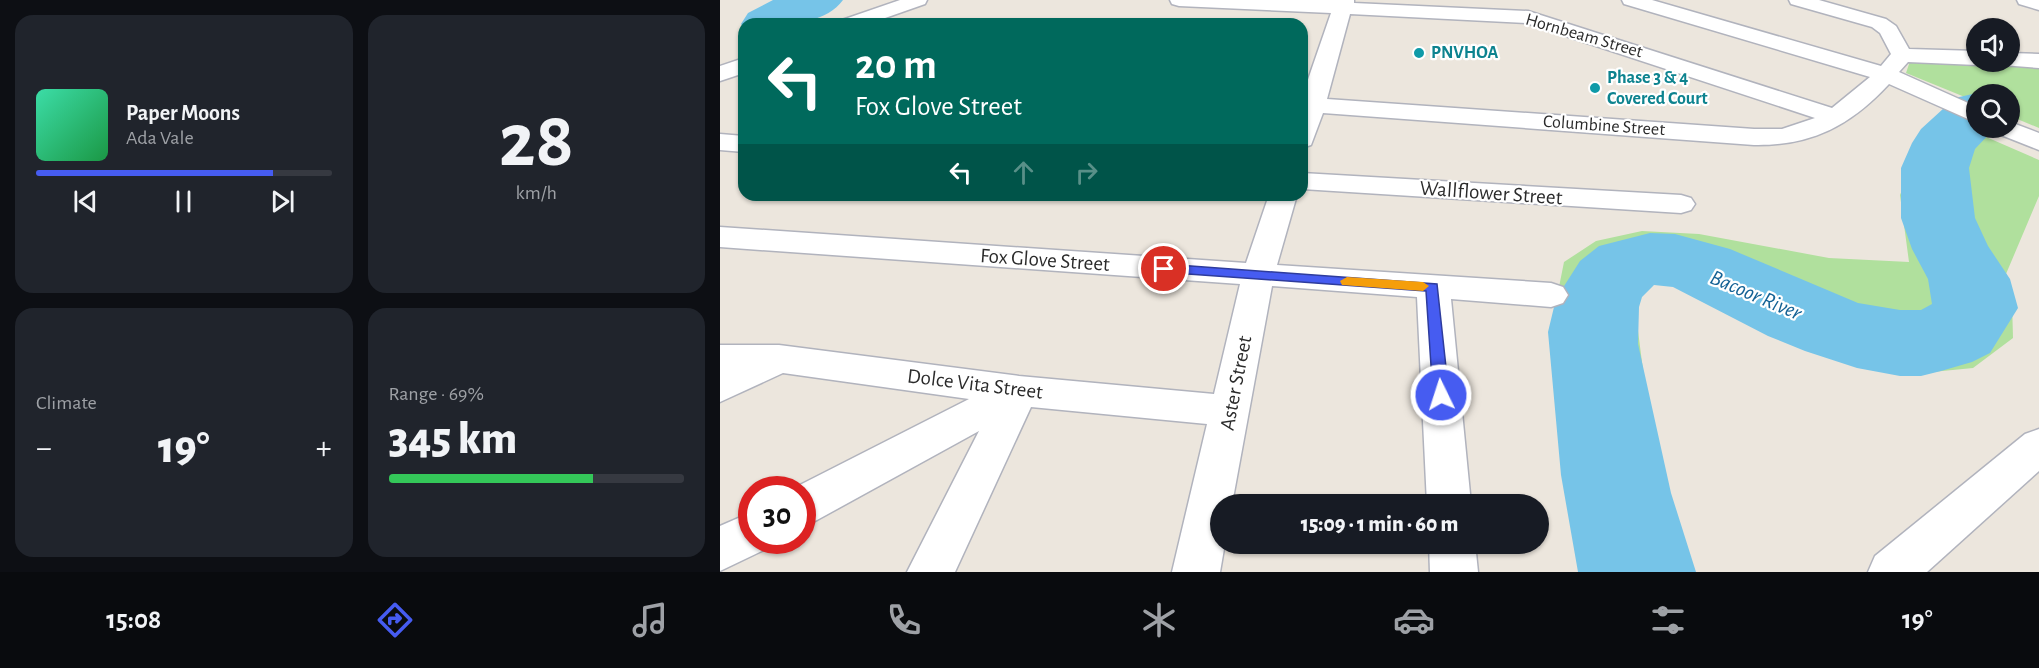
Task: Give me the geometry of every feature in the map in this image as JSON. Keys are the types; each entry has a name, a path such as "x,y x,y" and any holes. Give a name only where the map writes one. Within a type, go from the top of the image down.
{"street":[{"path":"866,18 918,0"},
{"name":"Hornbeam Street","path":"1179,0 1343,4 1528,17 1836,117"},
{"path":"1631,0 1887,75 1966,111"},
{"path":"1798,0 1879,23 1889,30 1902,55 1966,58"},
{"path":"2026,0 2039,4"},
{"path":"1308,105 1319,52 1343,4"},
{"name":"Columbine Street","path":"1308,105 1755,137 1782,137 1803,133 1836,117 1887,75 1902,55"},
{"path":"2020,61 2039,62"},
{"path":"2020,134 2039,142"},
{"path":"720,142 738,144"},
{"name":"Wallflower Street","path":"1308,181 1681,204"},
{"name":"Aster Street","path":"1196,572 1258,275 1282,201"},
{"name":"Fox Glove Street","path":"720,237 1551,295"},
{"path":"1433,287 1448,494"},
{"name":"Dolce Vita Street","path":"720,359 779,360 1019,391 1231,411"},
{"path":"720,387 779,360"},
{"path":"816,499 1019,391"},
{"path":"931,572 1019,391"},
{"path":"1892,572 2039,446"},
{"path":"720,549 738,540"},
{"path":"1453,554 1454,572"}],"green space":[{"path":"1914,49 1966,51 1966,72 2020,72 2020,63 2039,64 2039,128 2020,120 2020,84 1966,84 1966,98 1906,73"},
{"path":"1940,117 1966,128 1966,138 1988,138 2039,160 2039,196 2006,274 2012,301 2013,338 1973,368 1922,373 1844,355 1686,283 1632,284 1664,534 1686,572 1622,572 1607,539 1557,297 1564,262 1596,241 1642,231 1699,234 1829,258 1909,262 1900,195 1917,154"}],"waterway":[{"path":"776,18 794,8 819,0"},
{"name":"Bacoor River","path":"1637,572 1617,493 1593,344 1593,319 1596,307 1609,281 1627,265 1650,258 1675,260 1728,279 1798,314 1836,329 1900,343 1921,343 1941,339 1959,330 1975,308 1969,279 1951,249 1938,218 1935,168 1944,143 1966,122"}],"slow traffic":[{"path":"1347,281 1423,286"}],"place":[{"name":"PNVHOA","path":"1419,53"},
{"name":"Phase 3 & 4 Covered Court","path":"1595,88"}],"route":[{"path":"1164,269 1433,287 1441,395"}]}
